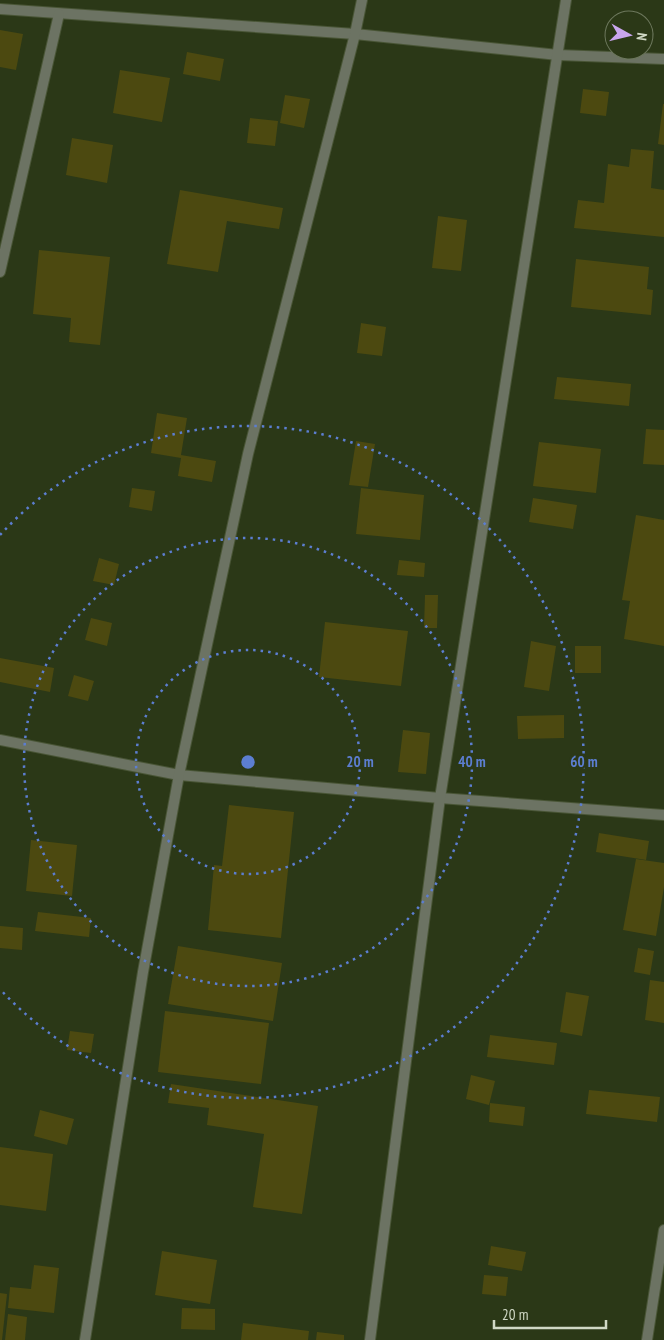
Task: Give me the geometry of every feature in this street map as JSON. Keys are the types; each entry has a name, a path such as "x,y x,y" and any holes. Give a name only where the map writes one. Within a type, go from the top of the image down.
{"street":[{"path":"85,1340 142,981 179,775 248,454 362,0"},
{"path":"370,1340 440,798 566,0"},
{"path":"4,6 59,14 355,34 558,55 664,59"},
{"path":"0,272 59,14"},
{"path":"0,740 179,775 664,815"},
{"path":"647,1340 664,1230"}],"building":[{"path":"0,30 23,34 16,70 0,67"},
{"path":"187,52 224,59 220,81 183,74"},
{"path":"120,70 170,78 162,122 113,113"},
{"path":"583,89 609,92 606,116 580,113"},
{"path":"285,95 310,99 304,128 280,123"},
{"path":"664,104 664,145 658,144"},
{"path":"250,118 278,121 275,146 247,143"},
{"path":"72,138 113,145 107,183 66,175"},
{"path":"631,149 654,151 651,188 664,190 664,237 574,228 578,200 604,203 608,164 629,167"},
{"path":"180,190 283,208 279,229 227,221 218,272 167,264"},
{"path":"438,216 467,220 461,271 432,268"},
{"path":"39,250 110,257 100,345 69,342 71,318 33,314"},
{"path":"576,259 649,267 647,289 653,290 651,315 571,307"},
{"path":"361,323 386,327 382,356 357,353"},
{"path":"557,377 631,384 629,406 554,399"},
{"path":"157,413 187,418 181,455 216,461 212,482 178,476 181,458 151,453"},
{"path":"646,429 664,430 664,465 643,464"},
{"path":"356,441 375,444 368,487 349,485"},
{"path":"539,442 601,449 596,493 533,486"},
{"path":"132,488 155,491 152,511 129,507"},
{"path":"361,488 424,495 420,540 356,534"},
{"path":"533,498 577,505 573,529 529,522"},
{"path":"636,515 664,520 664,646 624,639 630,601 622,600"},
{"path":"99,558 119,564 114,585 93,581"},
{"path":"399,560 425,563 424,577 397,575"},
{"path":"425,595 438,595 437,628 424,628"},
{"path":"91,618 112,623 107,646 85,640"},
{"path":"325,622 408,631 401,686 319,677"},
{"path":"531,641 556,646 549,691 524,687"},
{"path":"575,646 601,646 601,673 575,673"},
{"path":"0,658 54,668 50,692 0,682"},
{"path":"74,675 94,681 88,701 68,696"},
{"path":"564,715 564,738 518,739 517,716"},
{"path":"403,730 430,733 426,774 398,772"},
{"path":"229,805 294,812 281,938 208,930 214,865 222,866"},
{"path":"599,833 649,841 646,860 596,852"},
{"path":"31,840 77,845 72,896 26,891"},
{"path":"636,859 664,863 664,887 656,936 623,930"},
{"path":"38,912 91,918 89,937 35,931"},
{"path":"0,926 23,928 22,950 0,948"},
{"path":"178,946 282,963 273,1021 168,1004"},
{"path":"638,948 654,951 650,975 634,972"},
{"path":"650,980 664,982 664,1023 645,1020"},
{"path":"566,992 589,996 582,1036 560,1032"},
{"path":"165,1011 269,1023 261,1084 158,1072"},
{"path":"70,1031 94,1034 91,1053 67,1050"},
{"path":"490,1035 557,1043 554,1065 487,1057"},
{"path":"471,1075 495,1081 489,1105 466,1099"},
{"path":"171,1084 318,1106 302,1214 253,1207 264,1134 207,1125 209,1108 168,1103"},
{"path":"589,1090 660,1097 657,1122 586,1114"},
{"path":"490,1103 525,1107 523,1126 489,1122"},
{"path":"40,1110 74,1119 67,1145 34,1136"},
{"path":"0,1147 53,1154 46,1211 0,1205"},
{"path":"491,1246 526,1252 522,1271 488,1265"},
{"path":"162,1251 217,1260 210,1304 155,1295"},
{"path":"34,1265 59,1268 54,1313 8,1308 10,1287 31,1289"},
{"path":"484,1275 508,1277 506,1296 482,1294"},
{"path":"0,1293 7,1294 2,1340 0,1340"},
{"path":"182,1308 215,1309 215,1330 181,1329"},
{"path":"8,1314 27,1317 25,1340 5,1340"},
{"path":"243,1323 309,1331 308,1340 241,1340"},
{"path":"317,1332 344,1335 344,1340 316,1340"}]}
